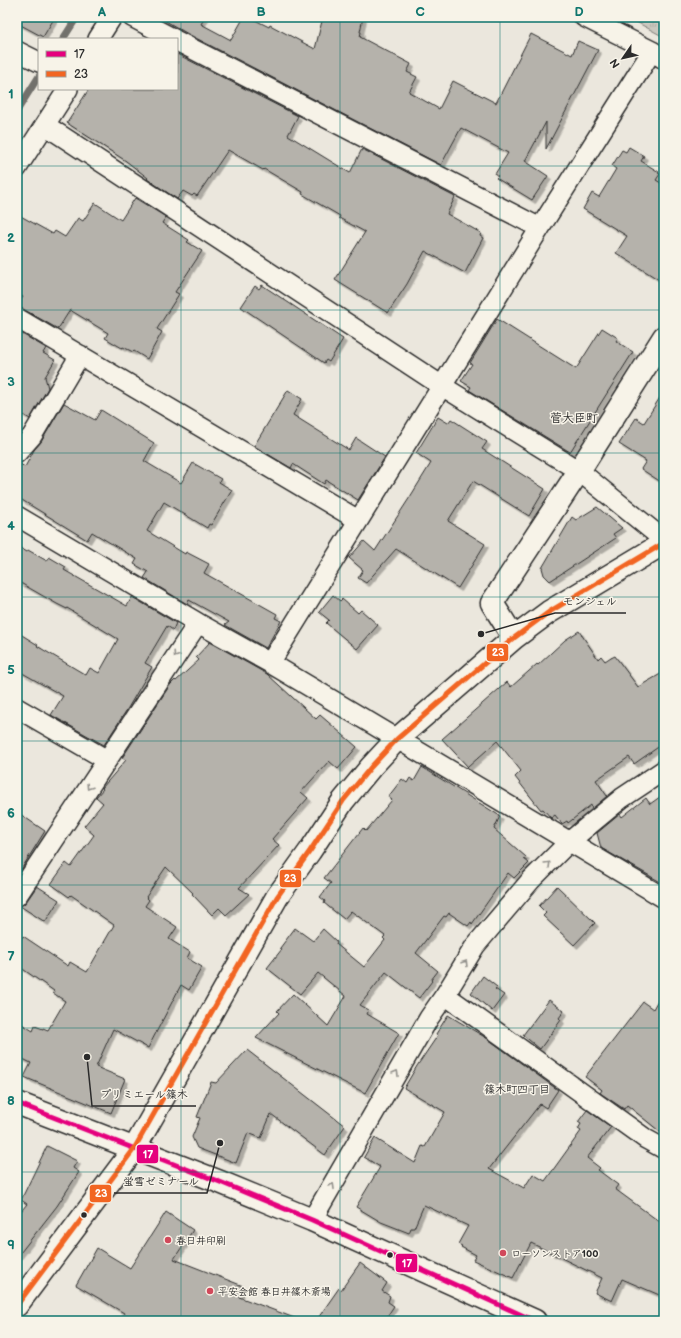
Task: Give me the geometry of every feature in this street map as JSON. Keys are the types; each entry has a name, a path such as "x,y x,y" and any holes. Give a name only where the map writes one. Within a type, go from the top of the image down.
{"street":[{"path":"99,38 112,17"},
{"path":"132,17 172,38"},
{"path":"270,663 540,228 658,55 584,17"},
{"path":"178,41 540,228"},
{"path":"17,51 38,61"},
{"path":"17,168 67,90"},
{"path":"17,1305 134,1149 277,897 343,801 370,767 398,739 514,638 549,612 664,542 579,471 442,386 45,125"},
{"path":"17,318 358,520"},
{"path":"514,638 492,603 579,471 664,337"},
{"path":"17,453 32,436 80,355"},
{"path":"17,516 198,623 270,663 664,898"},
{"path":"17,896 198,623"},
{"path":"17,708 107,760"},
{"path":"312,1220 428,1018 445,995 475,946 531,880 570,841 622,798 664,770"},
{"path":"445,995 646,1139 664,1149"},
{"path":"17,1103 220,1182 312,1220 535,1321"}],"green space":[{"path":"627,17 664,17 664,37"}],"building":[{"path":"17,17 55,17 43,37 17,23"},
{"path":"159,17 205,17 201,24 231,40 244,17 249,17 269,27 270,25 315,49 323,17 363,17 360,37 411,64 407,72 417,77 409,92 439,109 453,81 496,103 531,34 572,55 578,41 598,50 546,149 546,122 525,161 548,176 532,200 496,178 498,176 495,174 508,153 461,128 441,165 188,34"},
{"path":"178,55 298,116 288,135 350,173 362,149 455,197 447,214 481,233 480,236 483,238 465,273 425,251 407,284 388,313 335,280 365,232 339,218 340,216 302,194 303,192 228,150 197,196 194,194 192,196 183,191 177,199 147,179 148,178 126,161 67,123 88,90 178,90"},
{"path":"629,147 644,156 641,161 659,172 658,173 660,174 656,180 664,185 664,283 616,253 627,236 583,209 592,193 599,197 616,169 612,166 622,150 626,152"},
{"path":"135,198 166,217 162,223 189,240 187,242 202,251 175,292 179,294 157,329 162,332 147,359 134,351 133,352 123,347 122,348 105,338 108,333 70,310 58,329 17,307 23,297 17,293 17,214 53,234 55,231 65,237 78,218 83,221 95,203 121,220"},
{"path":"262,285 343,339 329,362 326,360 324,363 241,307 255,286 259,289"},
{"path":"497,319 576,369 602,328 618,338 616,341 633,352 570,452 469,390 471,387 461,381 472,364 470,363"},
{"path":"17,331 46,348 43,353 55,360 45,377 48,388 30,419 17,411"},
{"path":"288,390 302,399 293,415 349,450 356,438 385,457 358,500 326,480 324,484 293,464 291,468 254,446"},
{"path":"664,391 664,484 641,469 646,461 619,444 636,418 644,423"},
{"path":"64,403 95,420 101,410 154,443 144,461 181,483 193,463 221,479 219,482 232,490 211,525 209,524 207,528 164,502 147,531 185,554 186,552 209,564 204,573 277,614 275,618 281,621 266,648 225,625 229,622 189,600 187,604 144,578 148,572 134,564 137,559 92,532 87,540 17,497 17,464 25,467"},
{"path":"438,417 448,423 451,419 487,442 482,449 545,489 529,516 473,481 448,521 485,544 458,588 396,549 366,583 358,578 363,570 349,558 364,541 375,551 410,497 431,463 416,453"},
{"path":"597,507 622,528 613,534 616,538 550,581 544,575 542,568 572,517 576,520"},
{"path":"17,546 27,552 28,550 47,561 49,557 66,567 64,570 127,606 132,597 176,623 173,630 167,626 145,663 152,667 104,745 51,715 63,696 17,670 17,632 38,645 37,646 86,675 90,668 99,673 118,639 67,608 57,604 17,581"},
{"path":"333,595 340,601 342,599 358,613 361,610 378,625 357,649 326,623 329,620 319,612"},
{"path":"579,631 598,659 601,656 605,661 615,656 638,687 664,672 664,743 634,764 629,757 596,780 607,796 592,809 591,805 568,823 567,821 562,824 555,815 551,818 543,809 541,810 515,777 521,771 497,741 468,767 442,739 507,682 511,687 565,640"},
{"path":"210,642 267,674 316,719 320,715 357,747 338,769 329,761 301,792 308,798 272,839 279,845 239,888 249,894 226,915 219,908 212,915 192,894 193,893 166,867 146,897 149,900 145,906 177,927 169,939 190,952 187,958 202,967 189,990 181,985 148,1048 113,1029 96,1067 125,1079 111,1113 24,1077 31,1063 17,1056 17,1021 33,1031 35,1026 48,1030 65,1001 53,993 54,991 17,965 17,945 23,936 68,966 70,962 87,972 114,925 71,895 69,897 51,884 66,863 71,867 94,835 84,826 103,803 96,797 126,760 122,758 170,685 199,660 196,657"},
{"path":"422,767 500,816 494,829 526,857 524,859 529,863 514,878 508,873 472,924 471,922 468,926 449,913 446,917 444,916 416,953 438,971 419,998 386,972 360,1005 369,1010 367,1014 399,1033 365,1093 256,1038 279,1013 277,1011 293,994 328,1026 346,996 318,973 300,994 267,968 282,949 280,948 295,928 313,941 323,929 337,942 336,944 364,967 385,940 383,938 385,936 351,911 344,919 324,903 325,901 320,897 331,883 324,878 363,828 366,831 392,800 388,797 402,779 407,783 410,778 414,781"},
{"path":"664,794 664,884 601,848 597,833 620,814 622,817 646,798 650,804"},
{"path":"17,812 45,831 17,876"},
{"path":"37,886 59,900 45,922 20,906 26,902"},
{"path":"557,886 595,923 574,945 543,916 546,913 539,906"},
{"path":"483,976 497,987 495,989 504,995 492,1011 471,993"},
{"path":"664,989 664,1135 627,1105 624,1109 600,1093 602,1090 585,1077 643,1002 653,1009"},
{"path":"549,1000 564,1011 559,1018 561,1020 540,1049 523,1035"},
{"path":"448,1015 488,1039 558,1090 546,1108 540,1104 489,1169 524,1188 533,1174 545,1181 581,1131 578,1129 581,1124 578,1122 587,1110 611,1127 587,1158 600,1168 598,1170 618,1185 615,1189 664,1225 664,1297 622,1279 612,1301 595,1293 602,1278 531,1243 513,1278 473,1260 476,1255 458,1244 468,1226 424,1205 414,1228 411,1228 409,1233 381,1222 356,1207 380,1167 364,1157 375,1138 415,1163 422,1146 425,1147 445,1112 404,1088 438,1035 436,1034"},
{"path":"247,1050 345,1126 325,1155 271,1114 261,1138 248,1133 236,1163 197,1148 192,1137 200,1118 197,1117 211,1082 216,1083"},
{"path":"47,1146 77,1161 73,1168 79,1172 57,1206 17,1257 17,1216 27,1204 21,1200"},
{"path":"166,1212 193,1230 174,1259 243,1286 239,1297 297,1319 297,1321 120,1321 124,1313 76,1285 97,1248 130,1268"},
{"path":"360,1263 387,1283 382,1291 390,1296 388,1302 394,1306 384,1321 316,1321 339,1288 341,1290"}],"waterway":[{"path":"64,38 77,17"},
{"path":"17,111 38,78"}],"transit line":[{"name":"23","path":"17,1305 134,1149 277,897 343,801 371,767 397,739 514,638 549,612 664,543"},
{"name":"17","path":"17,1103 220,1182 312,1220 535,1321"}],"place":[{"name":"モンシェル","path":"481,634"},
{"name":"プリミエール篠木","path":"87,1057"},
{"name":"蛍雪ゼミナール","path":"220,1143"},
{"name":"春日井印刷","path":"168,1240"},
{"name":"ローソンストア100","path":"503,1253"},
{"name":"平安会館 春日井篠木斎場","path":"210,1291"}],"district":[{"name":"菅大臣町","path":"574,418"},
{"name":"篠木町四丁目","path":"517,1089"}]}
